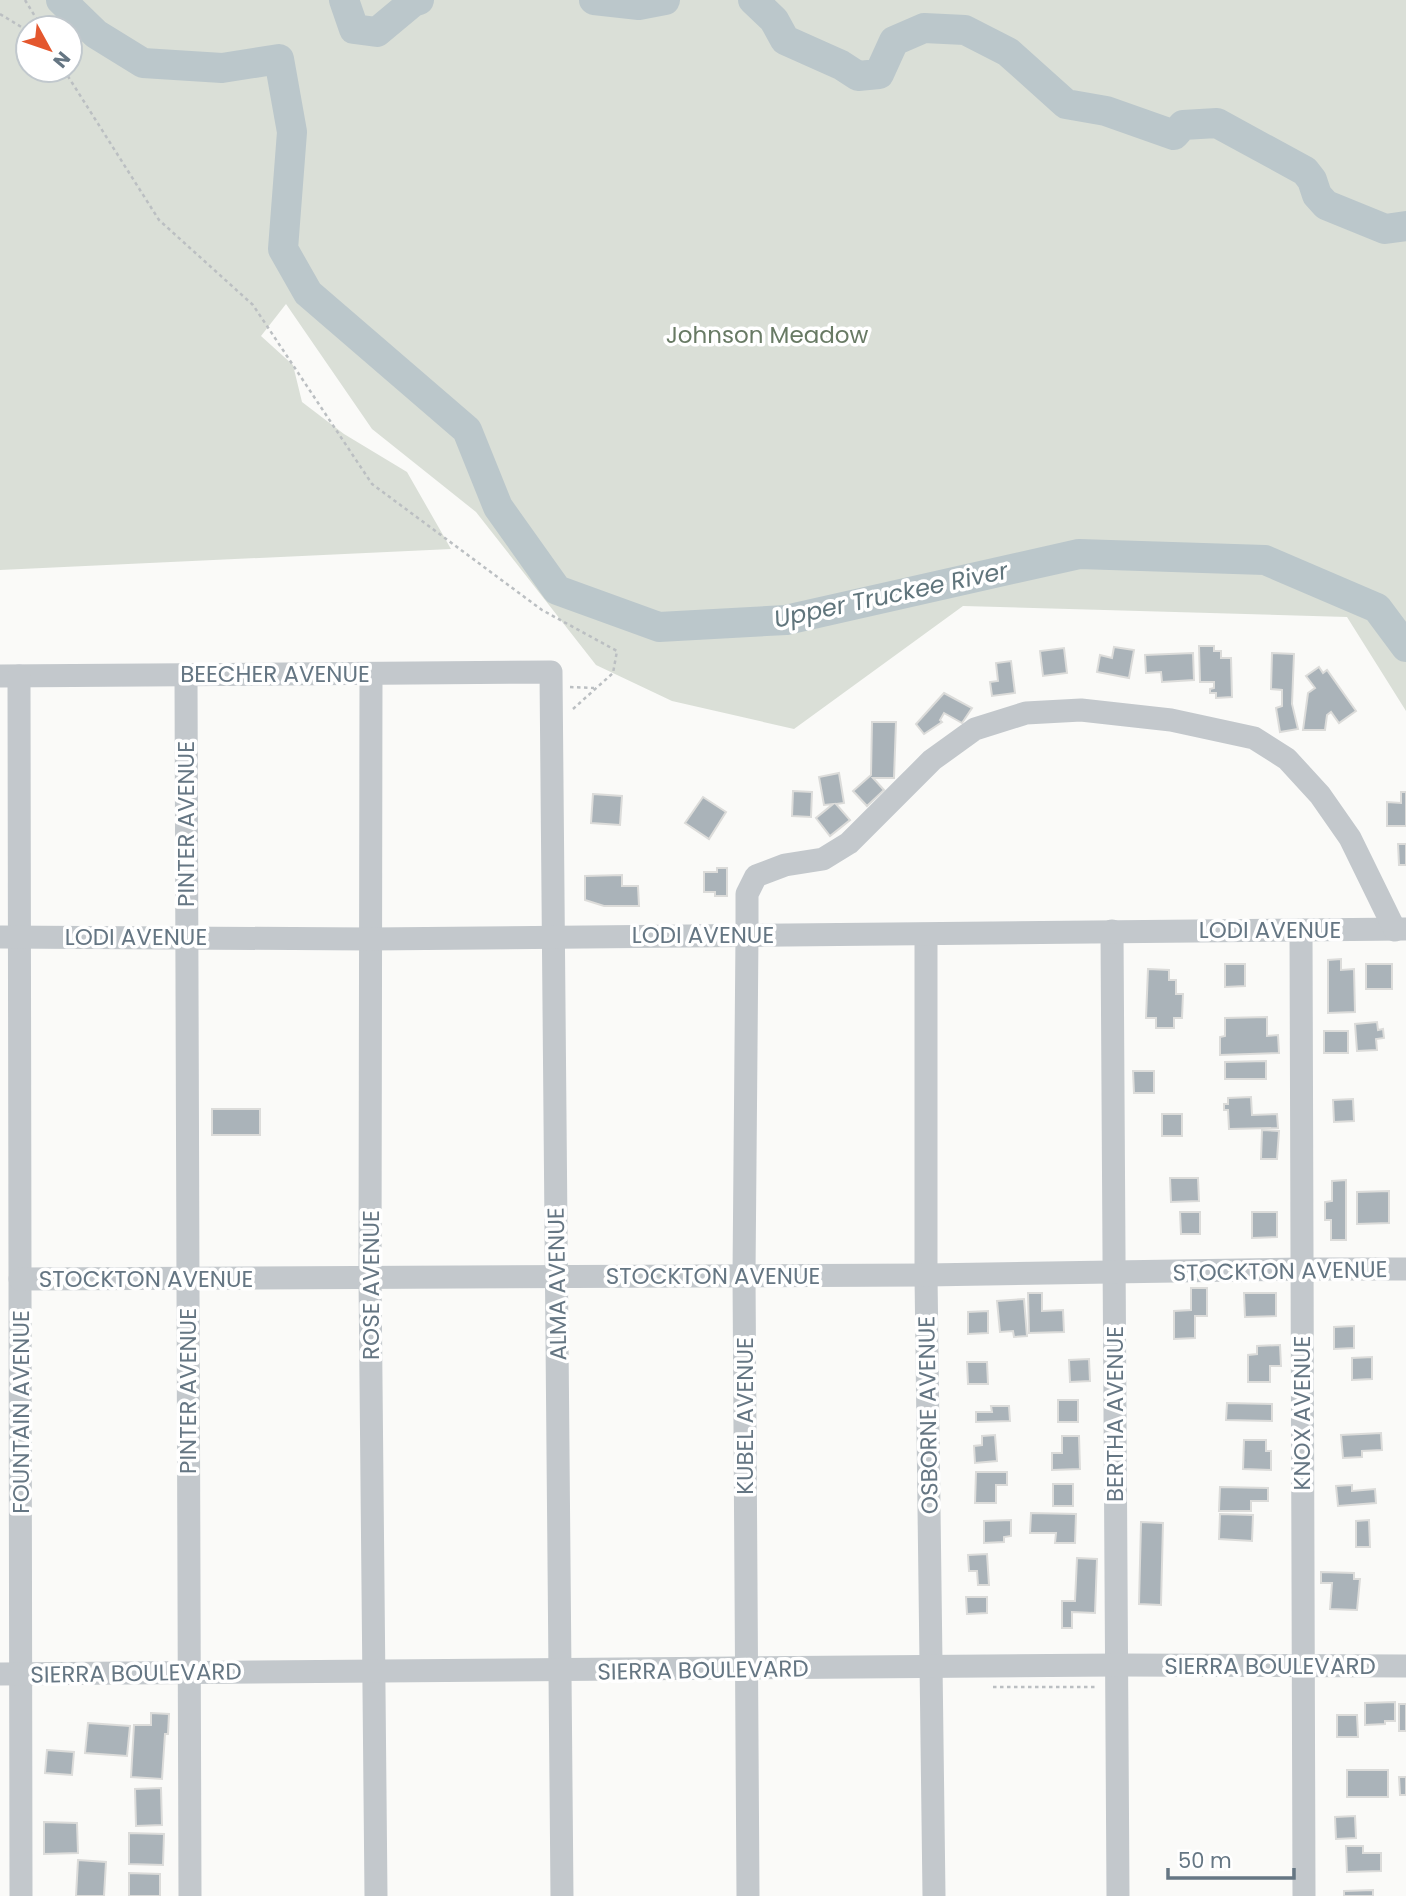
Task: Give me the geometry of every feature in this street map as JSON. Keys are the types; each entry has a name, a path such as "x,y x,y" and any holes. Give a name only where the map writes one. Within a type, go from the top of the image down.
{"street":[{"name":"ALMA AVENUE","path":"551,672 562,1896"},
{"name":"BEECHER AVENUE","path":"9,676 551,672"},
{"name":"ROSE AVENUE","path":"371,674 370,1278 376,1896"},
{"name":"PINTER AVENUE","path":"186,675 190,1896"},
{"name":"FOUNTAIN AVENUE","path":"9,676 10,937 20,1279 10,1674 21,1896"},
{"name":"KUBEL AVENUE","path":"748,1896 744,1275 747,894 757,876 785,865 822,859 849,843 932,760 975,729 1026,713 1080,710 1171,720 1254,738 1287,759 1320,794 1350,838 1401,929"},
{"name":"LODI AVENUE","path":"10,937 370,939 1401,929"},
{"name":"KNOX AVENUE","path":"1301,930 1304,1896"},
{"name":"BERTHA AVENUE","path":"1112,931 1118,1896"},
{"name":"OSBORNE AVENUE","path":"926,935 926,1275 934,1896"},
{"name":"STOCKTON AVENUE","path":"20,1279 926,1275 1406,1269"},
{"name":"SIERRA BOULEVARD","path":"10,1674 1116,1665 1406,1666"}],"path":[{"path":"73,84 159,220 253,305 372,484 542,610 617,651 613,673 550,730"}],"green space":[{"name":"Johnson Meadow","path":"0,0 1406,0 1406,711 1347,617 963,606 794,729 672,701 596,665 476,512 372,429 286,304 261,336 293,365 302,402 344,434 407,472 451,549 0,570"}],"building":[{"path":"1199,646 1214,646 1214,651 1221,651 1221,658 1231,658 1232,697 1216,698 1216,693 1210,693 1214,682 1200,682"},
{"path":"1114,647 1134,650 1129,678 1097,672 1100,655 1112,658"},
{"path":"1064,648 1067,673 1043,676 1040,651"},
{"path":"1193,653 1194,680 1162,682 1161,672 1146,673 1145,655"},
{"path":"1272,653 1294,654 1292,704 1298,729 1280,732 1276,708 1282,706 1282,690 1271,689"},
{"path":"1011,661 1015,693 992,696 990,682 998,681 996,663"},
{"path":"1319,667 1323,673 1327,670 1356,711 1339,723 1331,712 1327,715 1325,730 1303,730 1308,693 1315,688 1306,676"},
{"path":"944,693 972,708 962,723 944,713 940,720 942,722 924,734 916,724"},
{"path":"872,722 896,722 894,778 873,778 884,790 867,806 853,791 871,775"},
{"path":"839,773 844,803 836,804 850,820 830,836 816,818 833,804 824,805 819,777"},
{"path":"793,791 812,792 811,817 792,816"},
{"path":"1401,792 1406,792 1406,826 1387,826 1387,802 1401,803"},
{"path":"593,794 622,796 620,825 591,823"},
{"path":"703,797 726,812 709,839 685,823"},
{"path":"1398,844 1406,844 1406,865 1399,865"},
{"path":"717,868 727,868 727,896 704,892 704,872 717,872"},
{"path":"622,875 622,886 638,886 639,906 604,906 585,900 585,876"},
{"path":"1341,959 1341,970 1354,969 1355,1012 1328,1013 1328,960"},
{"path":"1225,964 1245,964 1245,986 1225,987"},
{"path":"1366,964 1392,964 1392,989 1366,989"},
{"path":"1148,969 1169,970 1169,980 1176,980 1176,994 1183,994 1182,1018 1174,1018 1174,1028 1156,1028 1156,1018 1146,1018"},
{"path":"1267,1017 1267,1036 1278,1035 1279,1053 1220,1055 1220,1037 1225,1036 1225,1018"},
{"path":"1377,1022 1378,1030 1383,1029 1384,1038 1376,1039 1377,1050 1357,1051 1355,1024"},
{"path":"1324,1031 1348,1031 1348,1053 1324,1053"},
{"path":"1266,1061 1266,1079 1225,1079 1225,1062"},
{"path":"1133,1071 1154,1071 1154,1093 1134,1093"},
{"path":"1251,1097 1252,1115 1277,1114 1278,1128 1229,1129 1228,1110 1224,1110 1228,1098"},
{"path":"1353,1099 1354,1121 1334,1122 1333,1100"},
{"path":"212,1109 260,1109 260,1135 212,1135"},
{"path":"1162,1114 1182,1114 1182,1136 1162,1136"},
{"path":"1262,1130 1279,1131 1277,1159 1261,1159"},
{"path":"1170,1178 1198,1178 1199,1201 1171,1202"},
{"path":"1346,1180 1346,1240 1331,1240 1331,1220 1325,1220 1325,1202 1332,1201 1332,1181"},
{"path":"1389,1191 1389,1223 1357,1224 1357,1192"},
{"path":"1180,1212 1200,1212 1200,1234 1181,1234"},
{"path":"1252,1212 1277,1212 1277,1237 1252,1238"},
{"path":"1191,1288 1207,1288 1207,1316 1195,1316 1195,1338 1174,1339 1174,1311 1191,1310"},
{"path":"1028,1293 1042,1293 1042,1311 1063,1310 1064,1332 1029,1333"},
{"path":"1244,1293 1276,1293 1276,1316 1245,1317"},
{"path":"1024,1299 1027,1336 1014,1337 1013,1331 1000,1332 997,1301"},
{"path":"988,1311 988,1333 968,1334 968,1312"},
{"path":"1354,1326 1354,1348 1334,1349 1334,1327"},
{"path":"1280,1345 1281,1366 1270,1366 1270,1382 1248,1382 1248,1355 1257,1354 1257,1346"},
{"path":"1372,1357 1372,1379 1352,1380 1352,1358"},
{"path":"1089,1359 1090,1381 1070,1382 1069,1360"},
{"path":"967,1362 987,1362 988,1384 968,1384"},
{"path":"1058,1400 1078,1400 1078,1422 1058,1422"},
{"path":"1227,1403 1272,1404 1272,1421 1226,1420"},
{"path":"991,1406 1009,1406 1010,1421 976,1422 976,1412 992,1412"},
{"path":"1381,1433 1382,1450 1362,1451 1362,1457 1343,1458 1341,1435"},
{"path":"995,1435 997,1461 975,1463 974,1446 982,1445 982,1436"},
{"path":"1062,1436 1079,1436 1080,1469 1052,1470 1052,1453 1062,1453"},
{"path":"1244,1440 1266,1440 1266,1451 1271,1451 1271,1470 1243,1469"},
{"path":"976,1472 1007,1472 1007,1485 996,1485 996,1503 975,1503"},
{"path":"1053,1484 1073,1484 1073,1506 1053,1506"},
{"path":"1352,1485 1352,1491 1375,1489 1376,1503 1338,1506 1336,1486"},
{"path":"1220,1487 1268,1488 1268,1501 1251,1501 1251,1511 1219,1511"},
{"path":"1031,1513 1076,1514 1075,1543 1055,1543 1056,1533 1030,1533"},
{"path":"1220,1514 1253,1515 1252,1541 1219,1539"},
{"path":"1011,1520 1011,1536 1004,1537 1004,1542 984,1543 984,1521"},
{"path":"1369,1520 1370,1547 1356,1547 1356,1521"},
{"path":"1141,1522 1163,1523 1161,1605 1139,1604"},
{"path":"987,1554 989,1585 978,1585 977,1571 969,1571 968,1555"},
{"path":"1077,1558 1097,1559 1095,1613 1072,1612 1072,1628 1062,1628 1062,1601 1075,1601"},
{"path":"1321,1572 1354,1573 1354,1579 1360,1579 1357,1610 1330,1609 1332,1583 1321,1583"},
{"path":"966,1597 987,1597 987,1613 967,1614"},
{"path":"1395,1702 1395,1721 1365,1725 1365,1703"},
{"path":"1399,1704 1406,1704 1406,1731 1399,1731"},
{"path":"151,1713 169,1714 162,1779 131,1777 134,1725 151,1725"},
{"path":"1337,1715 1357,1715 1358,1737 1337,1737"},
{"path":"88,1723 130,1726 127,1756 85,1753"},
{"path":"47,1750 74,1752 72,1775 45,1773"},
{"path":"1347,1770 1388,1770 1388,1797 1347,1797"},
{"path":"1399,1777 1406,1777 1406,1795 1400,1795"},
{"path":"161,1788 162,1825 136,1826 135,1789"},
{"path":"1355,1816 1356,1838 1336,1839 1335,1817"},
{"path":"44,1822 77,1823 78,1853 44,1854"},
{"path":"129,1833 164,1834 163,1865 129,1864"},
{"path":"1346,1846 1363,1846 1363,1853 1381,1853 1381,1871 1347,1872"},
{"path":"78,1860 106,1862 104,1896 76,1896"},
{"path":"129,1873 160,1874 160,1896 129,1896"},
{"path":"1373,1890 1373,1896 1344,1896 1344,1891"}],"waterway":[{"name":"Upper Truckee River","path":"61,0 96,34 143,63 222,68 279,59 292,132 283,249 308,293 467,430 498,507 557,590 659,627 786,620 1079,554 1265,560 1377,608 1406,647"},
{"name":"Upper Truckee River","path":"344,0 354,29 377,32 419,0"},
{"name":"Upper Truckee River","path":"594,0 639,5 665,0"},
{"name":"Upper Truckee River","path":"753,0 774,20 785,40 841,65 858,76 879,74 894,41 924,28 965,30 1008,52 1066,104 1106,111 1174,135 1183,125 1217,123 1305,171 1312,180 1317,195 1326,205 1385,229 1406,226"}]}
